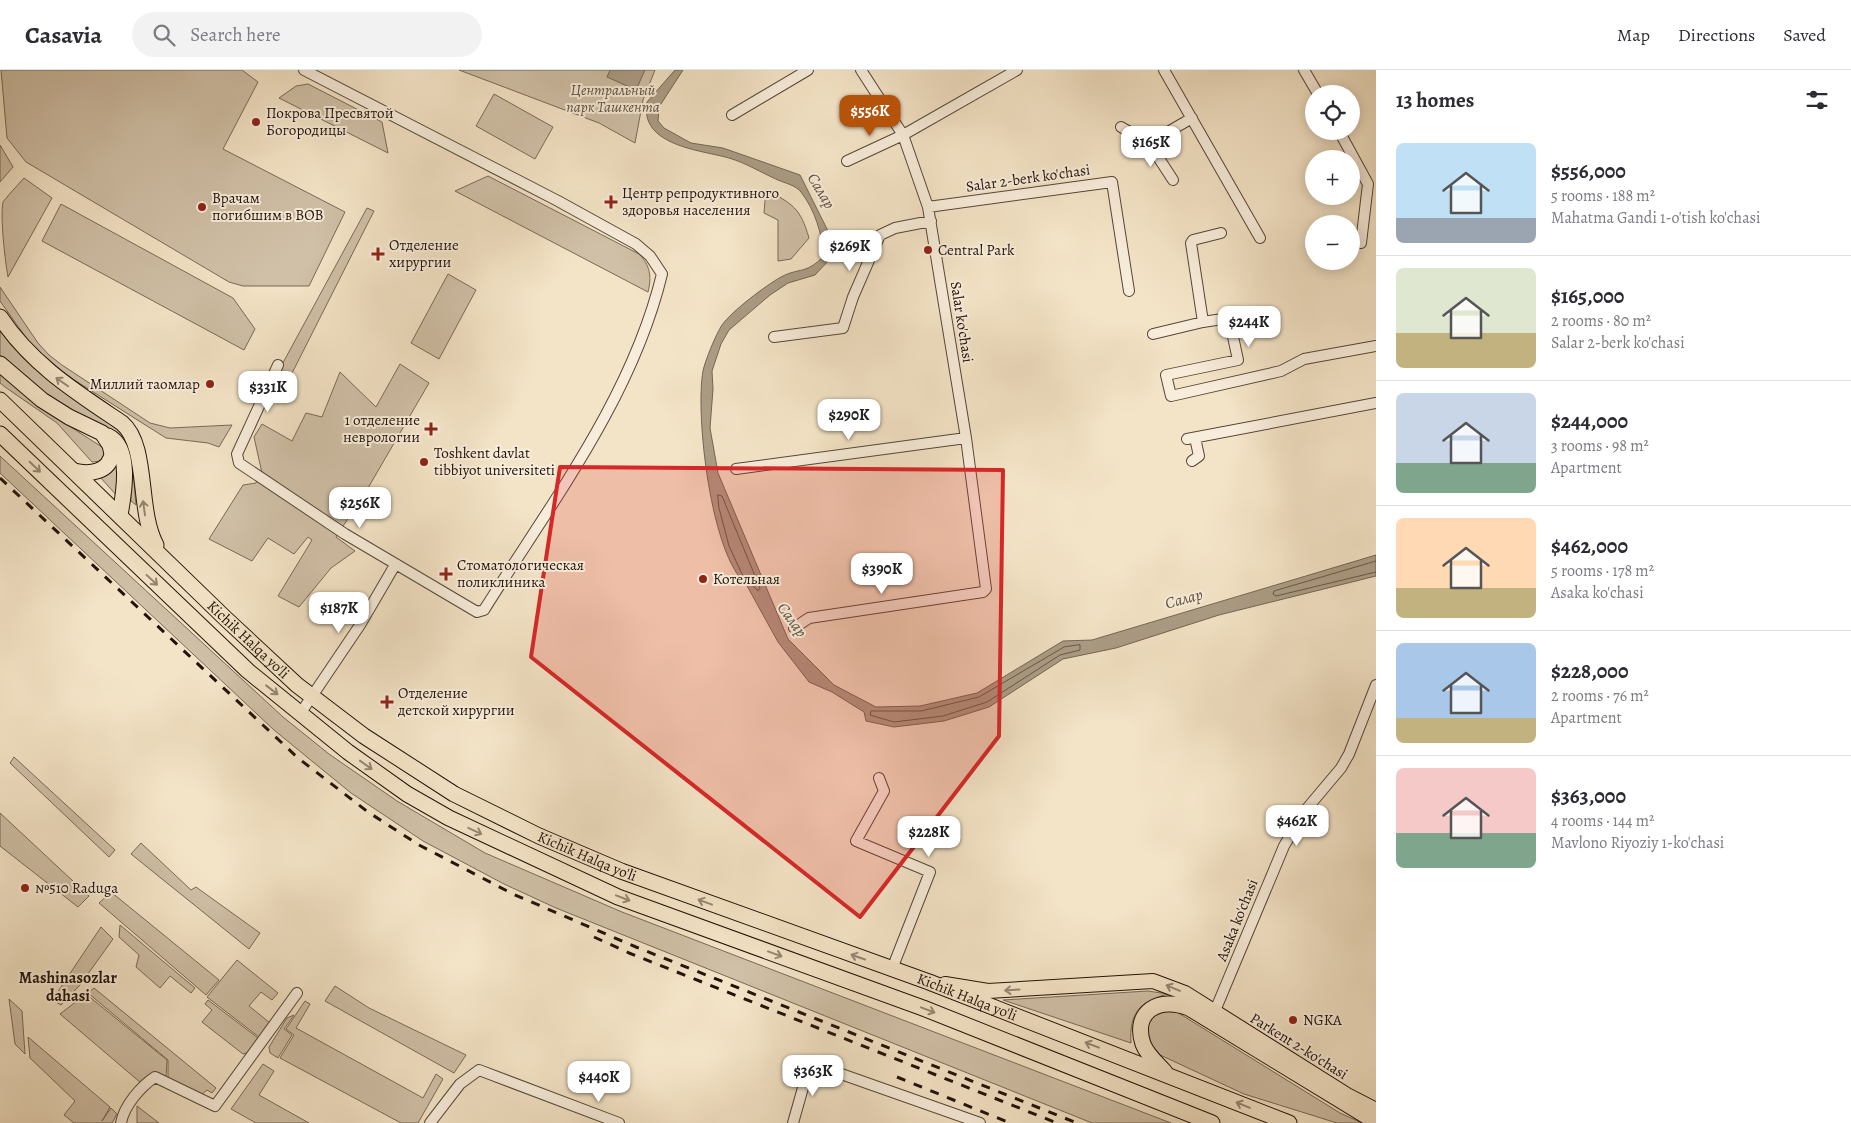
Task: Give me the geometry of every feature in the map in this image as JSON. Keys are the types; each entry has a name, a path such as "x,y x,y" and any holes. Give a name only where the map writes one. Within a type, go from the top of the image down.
{"highway":[{"path":"0,317 16,340 42,367 122,423 130,431 137,450 147,526 160,553"},
{"path":"0,364 42,400 69,417 117,442 122,452 124,491 120,515"},
{"name":"Kichik Halqa yo'li","path":"0,400 225,618 312,698 364,736 426,777 540,836 621,872 929,982 1289,1123"},
{"name":"Kichik Halqa yo'li","path":"0,434 248,671 373,770 449,818 618,897 923,1008 1212,1123"},
{"path":"74,471 86,473 98,471 109,463 112,454 110,445 102,434"},
{"path":"1168,1074 1146,1051 1141,1030 1147,1013 1160,1003 1170,1002 1212,1016 1376,1122"}],"main road":[{"name":"Parkent 2-ko'chasi","path":"929,982 988,991 1153,981 1186,993 1212,1016 1376,1110"}],"street":[{"path":"278,365 237,454 239,463 395,565 476,612 484,610 570,478 623,380 652,314 662,274 650,256 636,244 558,201 304,70"},
{"path":"732,115 808,70"},
{"name":"Salar ko'chasi","path":"794,628 809,618 983,592 987,584 966,438 928,206 903,135 861,70"},
{"path":"1164,70 1260,238"},
{"path":"1304,70 1313,85"},
{"path":"847,161 903,135 1011,72"},
{"path":"1149,143 1192,118"},
{"path":"1122,127 1149,143 1173,180"},
{"path":"1344,140 1368,184 1360,243"},
{"name":"Salar 2-berk ko'chasi","path":"928,206 1112,182 1129,291"},
{"path":"774,337 844,328 853,297 880,235 895,228 931,221"},
{"path":"1203,322 1191,243 1193,240 1221,233"},
{"path":"1153,334 1203,322 1230,318 1243,379"},
{"path":"1238,360 1165,377 1170,395 1280,371 1304,359 1376,346"},
{"path":"1192,461 1199,456 1191,438 1376,403"},
{"path":"736,469 966,438"},
{"path":"300,714 365,617 395,565"},
{"name":"Asaka ko'chasi","path":"1212,1016 1287,840 1304,812 1345,761 1355,741 1376,685"},
{"path":"879,778 884,790 856,841 930,872 892,969"},
{"path":"121,1123 123,1112 148,1082 155,1077 215,1106 296,993"},
{"path":"793,1123 810,1064 980,1123"},
{"path":"430,1123 460,1084 480,1070 619,1123"}],"highlighted area":[{"path":"560,467 1003,470 999,736 860,917 531,657"}],"green space":[{"path":"1,70 242,70 258,82 223,149 345,212 309,286 243,286 229,282 26,162 7,138"},
{"name":"Центральный парк Ташкента","path":"459,70 655,70 643,100 635,143 599,123"},
{"path":"308,84 382,122 388,153 279,98 296,86"},
{"path":"494,94 553,127 535,159 476,126"},
{"path":"0,145 13,167 0,182"},
{"path":"488,176 639,254 646,262 649,272 648,292 455,191"},
{"path":"24,178 52,198 8,277 2,228 3,202"},
{"path":"766,189 789,203 799,213 806,228 809,238 791,259 778,261 778,220 764,213"},
{"path":"61,204 233,298 255,329 244,350 42,241"},
{"path":"367,208 374,211 284,389 272,383"},
{"path":"448,274 476,290 439,359 411,343"},
{"path":"0,287 38,343 62,365 150,423 170,428 232,425 219,447 208,443 166,438 60,371 32,346 0,301"},
{"path":"0,327 38,371 125,432 131,449 136,505 131,501 130,457 125,439 117,432 59,405 9,366 0,355"},
{"path":"400,364 429,383 368,488 336,537 355,551 331,568 299,607 278,596 312,540 308,537 294,554 268,538 252,561 209,539 243,485 256,483 262,473 254,437 262,424 292,441 306,413 322,417 340,372 376,407"},
{"path":"0,374 38,406 102,447 105,452 101,461 92,462 57,423 0,383"},
{"path":"0,456 283,717 329,754 397,801 485,853 622,912 1171,1123 1092,1123 556,908 504,884 423,841 351,793 274,730 0,473"},
{"path":"117,465 118,497 100,477 110,473"},
{"path":"14,757 115,850 109,857 10,763"},
{"path":"0,813 89,896 78,907 0,846"},
{"path":"141,843 191,890 196,887 260,933 249,949 131,854"},
{"path":"111,892 219,980 206,995 99,903"},
{"path":"120,925 195,988 191,993 170,976 160,988 136,967 139,955 119,937"},
{"path":"101,927 113,939 80,985 61,1005 46,996 57,993"},
{"path":"237,960 278,993 272,1000 261,992 249,1006 270,1023 259,1037 207,997"},
{"path":"335,986 369,1008 466,1055 454,1073 325,1001"},
{"path":"94,988 216,1088 212,1093 207,1090 201,1095 168,1078 168,1060 88,993"},
{"path":"1148,991 1168,994 1150,1000 1138,1010 1132,1024 1131,1043 1003,1000"},
{"path":"86,994 167,1060 166,1077 155,1073 141,1083 60,1014"},
{"path":"9,999 22,1011 25,1054 15,1044"},
{"path":"208,1000 258,1038 247,1053 243,1054 202,1022 212,1010 205,1004"},
{"path":"305,1001 310,1004 296,1028 423,1098 436,1074 443,1079 418,1123 401,1123 280,1058 294,1035 286,1029"},
{"path":"1172,1009 1340,1113 1362,1123 1337,1123 1244,1094 1158,1054 1152,1050 1146,1027 1156,1014"},
{"path":"294,1015 284,1029 292,1035 278,1058 270,1053 269,1047 287,1018"},
{"path":"28,1037 110,1107 102,1121 111,1108 117,1114 112,1123 74,1123 64,1115 75,1101 30,1058"},
{"path":"263,1064 274,1071 259,1095 309,1123 256,1123 231,1109"},
{"path":"137,1106 159,1123 137,1123"}],"water":[{"path":"610,70 645,70 636,90 607,77"},
{"name":"Салар","path":"675,70 683,70 659,107 658,121 664,128 691,143 723,148 800,175 827,229 832,250 830,259 815,275 788,283 770,295 729,330 721,344 712,371 713,389 710,428 718,473 788,639 834,685 876,707 920,706 977,693 1063,641 1092,640 1376,555 1376,576 1219,615 1116,648 1063,659 989,707 944,721 894,727 866,721 864,712 832,692 809,682 778,642 746,584 734,568 723,545 708,483 701,419 701,392 703,371 708,354 722,325 741,306 774,281 812,266 824,256 822,239 810,206 797,188 735,160 674,144 652,128 647,117 647,102"}],"railway":[{"path":"0,478 298,758 368,812 419,845 513,894 636,947 1077,1123"},
{"path":"594,937 629,953 1057,1123"},
{"path":"897,1077 1010,1123"}],"place":[{"name":"Покрова Пресвятой Богородицы","path":"256,122"},
{"name":"Центр репродуктивного здоровья населения","path":"611,202"},
{"name":"Врачам погибшим в ВОВ","path":"202,207"},
{"name":"Central Park","path":"928,250"},
{"name":"Отделение хирургии","path":"378,254"},
{"name":"Миллий таомлар","path":"210,384"},
{"name":"1 отделение неврологии","path":"431,429"},
{"name":"Toshkent davlat tibbiyot universiteti","path":"424,462"},
{"name":"Стоматологическая поликлиника","path":"446,574"},
{"name":"Котельная","path":"703,579"},
{"name":"Отделение детской хирургии","path":"387,702"},
{"name":"№510 Raduga","path":"25,888"},
{"name":"NGKA","path":"1293,1020"}],"district":[{"name":"Mashinasozlar dahasi","path":"68,987"}]}
